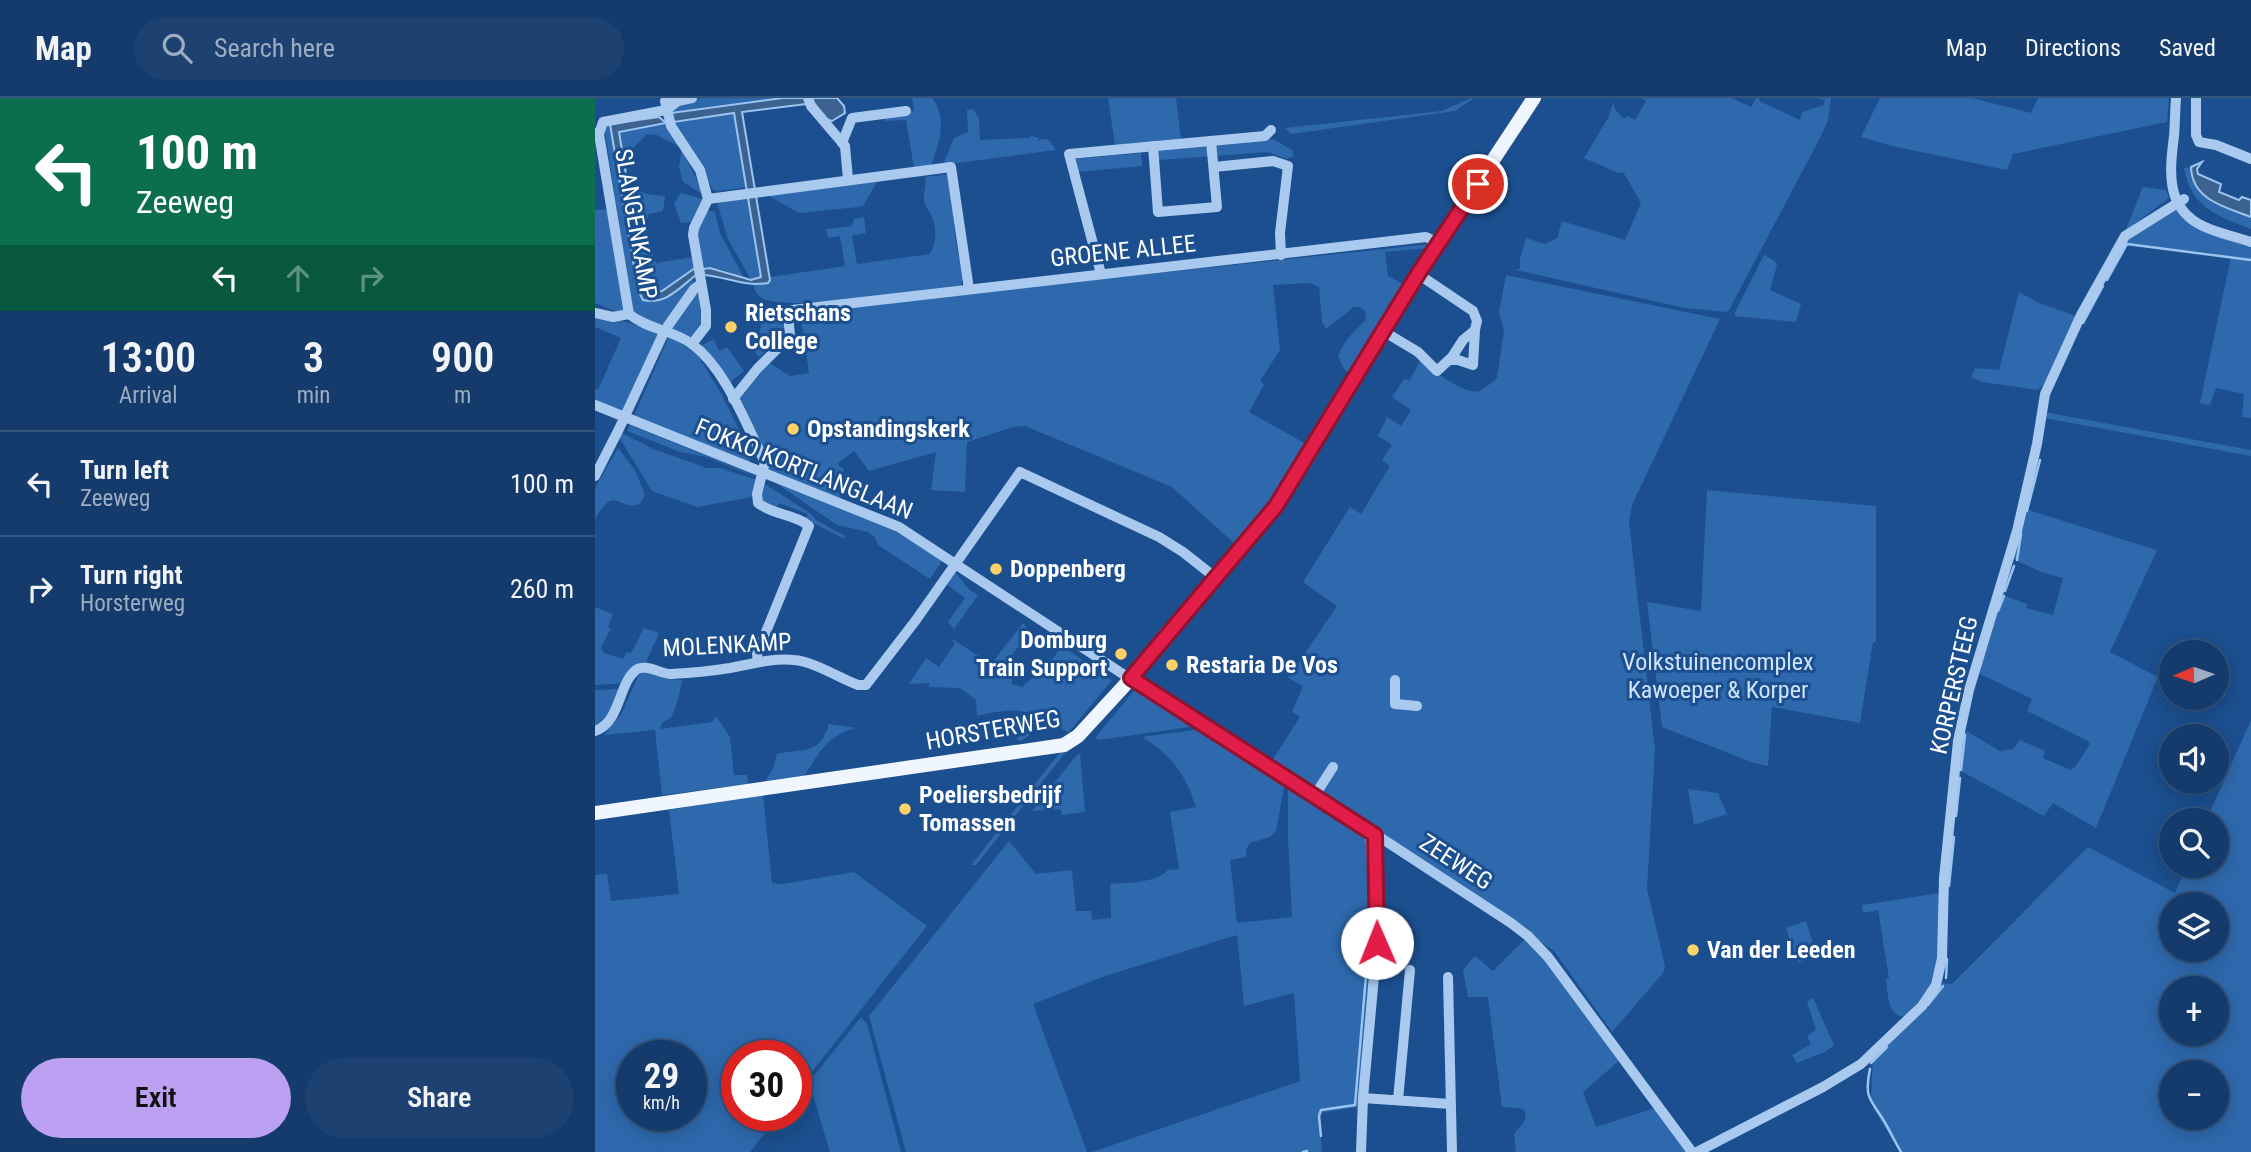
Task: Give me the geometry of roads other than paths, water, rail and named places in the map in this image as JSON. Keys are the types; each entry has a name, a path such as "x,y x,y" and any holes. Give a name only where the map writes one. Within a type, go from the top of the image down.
{"main road":[{"name":"HORSTERWEG","path":"595,813 1063,745 1078,736 1131,678 1276,506 1418,274 1534,98"}],"street":[{"path":"671,98 672,101 665,101 671,126 700,170 708,200 694,228 706,326 692,344"},
{"path":"597,133 603,122 666,110 677,101 692,98"},
{"path":"2176,98 2171,187 2187,216 2199,224 2251,242"},
{"path":"2196,98 2196,135 2199,142 2216,145 2251,159"},
{"path":"809,102 845,146 848,179"},
{"path":"842,143 852,118 906,111"},
{"path":"1101,274 1069,154 1265,136 1271,130"},
{"name":"SLANGENKAMP","path":"597,133 629,314 646,325 665,330 692,344 705,355 733,399 765,462 757,494 758,503 768,510 807,523 809,528 757,654 758,662"},
{"path":"1153,146 1158,212 1217,207 1211,141"},
{"path":"1214,167 1273,161 1288,166 1280,233 1281,255"},
{"path":"708,200 951,167 969,289"},
{"name":"KORPERSTEEG","path":"1695,1152 1823,1087 1861,1064 1922,1006 1936,985 1942,958 1944,878 1958,741 1969,690 2017,531 2037,444 2045,394 2081,315 2125,236 2181,201"},
{"name":"GROENE ALLEE","path":"733,399 757,369 790,336 788,314 792,310 1426,237 1439,243"},
{"path":"1418,274 1473,311 1477,320 1472,365 1449,360"},
{"path":"595,476 665,330 701,281"},
{"path":"595,313 613,317 629,314"},
{"path":"1383,331 1418,352 1437,371 1475,330"},
{"name":"FOKKO KORTLANGLAAN","path":"595,405 763,475 899,527 1131,678"},
{"name":"MOLENKAMP","path":"595,731 608,723 631,676 637,669 647,667 661,674 673,674 758,662 796,660 858,685 866,685 916,620 1017,474 1023,472 1159,537 1216,578"},
{"name":"ZEEWEG","path":"1131,678 1528,936 1548,957 1695,1152"},
{"path":"1395,680 1395,704 1417,706"},
{"path":"1315,796 1333,767"},
{"path":"1361,1152 1363,1098 1377,943 1375,835"},
{"path":"1398,1100 1410,970"},
{"path":"1448,977 1452,1152"},
{"path":"1363,1098 1450,1104"}],"waterway":[{"path":"2107,280 2127,244 2251,260"},
{"path":"2083,323 2103,286"},
{"path":"2027,511 2040,460"},
{"path":"2017,560 2021,534"},
{"path":"2005,591 2014,566"},
{"path":"1998,611 2004,596"},
{"path":"1961,770 1965,735"},
{"path":"1264,770 1285,783"},
{"path":"1956,816 1960,778"},
{"path":"1294,789 1363,833 1367,841 1371,917 1355,1105 1321,1110 1321,1136"},
{"path":"1949,886 1954,837"},
{"path":"1946,978 1947,959"},
{"path":"1928,1005 1943,986"},
{"path":"1871,1063 1887,1047"},
{"path":"1870,1069 1869,1098 1901,1152"},
{"path":"1303,1152 1307,1151"}],"place":[{"name":"Rietschans College","path":"731,327"},
{"name":"Opstandingskerk","path":"793,429"},
{"name":"Doppenberg","path":"996,569"},
{"name":"Domburg Train Support","path":"1121,654"},
{"name":"Restaria De Vos","path":"1172,665"},
{"name":"Poeliersbedrijf Tomassen","path":"905,809"},
{"name":"Van der Leeden","path":"1693,950"}],"park label":[{"name":"Volkstuinencomplex Kawoeper & Korper","path":"1718,676"}]}
